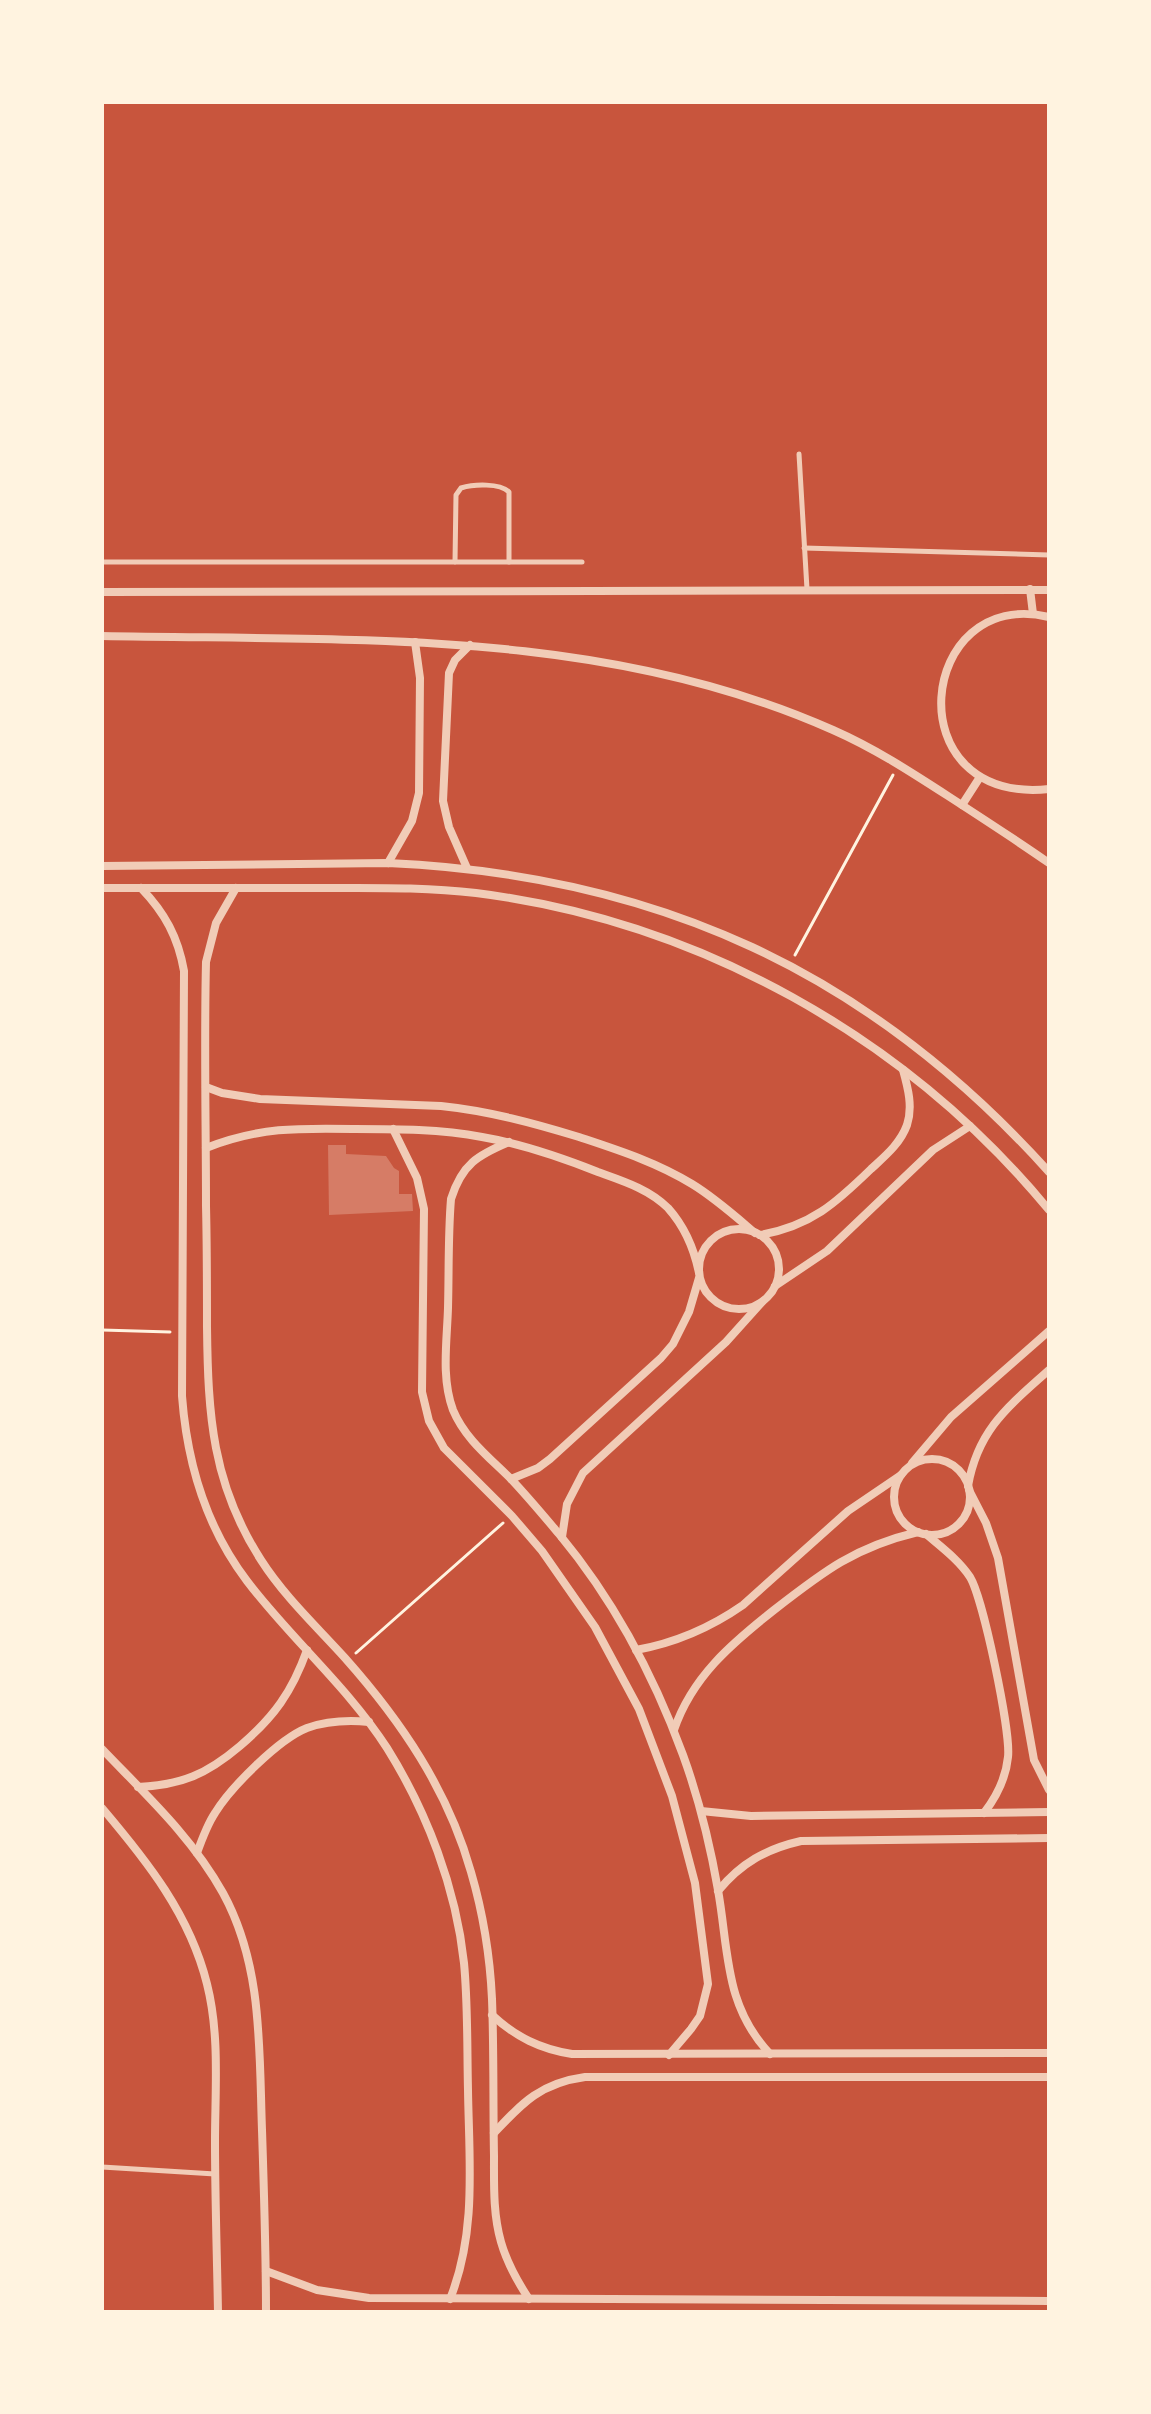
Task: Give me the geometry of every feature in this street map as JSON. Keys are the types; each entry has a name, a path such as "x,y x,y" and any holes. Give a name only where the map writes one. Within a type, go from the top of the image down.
{"street":[{"path":"1030,589 1033,614"},
{"path":"102,592 1049,590"},
{"path":"1049,617 1018,614 997,619 978,629 956,652 942,681 940,702 950,744 962,762 980,777 1001,787 1026,792 1049,789"},
{"path":"102,636 470,645 630,665 759,700 835,730 899,765 1049,863"},
{"path":"388,863 412,821 419,793 420,678 415,642"},
{"path":"467,868 449,827 443,801 449,673 455,660 470,645"},
{"path":"962,805 980,777"},
{"path":"102,866 388,863 467,868 534,878 613,896 665,912 728,936 789,965 868,1012 922,1050 972,1093 1049,1172"},
{"path":"102,888 429,889 522,900 613,921 744,971 826,1016 903,1069 970,1126 1049,1210"},
{"path":"141,888 166,917 175,934 184,971 182,1396 192,1465 205,1505 245,1579 343,1688 369,1722 406,1781 436,1850 451,1898 467,1996 469,2225 463,2263 450,2299"},
{"path":"236,888 216,923 206,962 208,1401 219,1469 244,1532 262,1561 282,1589 388,1709 436,1784 455,1825 481,1910 489,1954 496,2222 508,2263 529,2299"},
{"path":"511,1479 538,1468 550,1459 661,1358 683,1329 699,1276 699,1261 710,1240 720,1233 744,1229 758,1234 801,1224 826,1210 893,1148 907,1124 910,1111 903,1069"},
{"path":"206,1087 260,1099 441,1106 482,1111 523,1120 623,1151 671,1172 714,1199 771,1245 779,1272 775,1286"},
{"path":"562,1538 567,1504 583,1473 726,1342 775,1286 827,1251 933,1150 970,1126"},
{"path":"206,1148 238,1136 272,1129 444,1131 509,1142 637,1186 653,1196 667,1207 688,1237 704,1290 713,1300 724,1307 737,1309 750,1308 762,1302"},
{"path":"393,1129 417,1178 424,1209 422,1392 429,1421 444,1448 512,1516 570,1588 639,1709 672,1796 695,1883 708,1984 700,2016 669,2055"},
{"path":"509,1142 472,1161 455,1185 451,1199 446,1380 451,1404 471,1439 562,1538 589,1574 636,1650 674,1731 701,1811 718,1891 734,1995 748,2027 770,2054"},
{"path":"636,1650 674,1641 743,1605 848,1511 901,1475 951,1417 1049,1331"},
{"path":"674,1731 688,1697 701,1677 735,1642 822,1572 878,1544 922,1533 943,1533 961,1521 969,1501 968,1488 976,1455 991,1425 1049,1370"},
{"path":"911,1465 920,1461 942,1460 960,1471 986,1523 998,1558 1034,1760 1049,1790"},
{"path":"901,1475 894,1492 897,1513 904,1522 963,1568 976,1590 1008,1738 1006,1770 994,1800 984,1813"},
{"path":"138,1787 181,1782 219,1764 264,1726 278,1709 300,1670 307,1650"},
{"path":"197,1853 207,1827 225,1799 280,1744 323,1723 369,1722"},
{"path":"102,1749 168,1817 197,1853 224,1894 237,1922 254,1982 258,2012 266,2312"},
{"path":"102,1808 170,1896 185,1924 207,1984 216,2051 218,2312"},
{"path":"701,1811 751,1816 1049,1812"},
{"path":"718,1891 746,1863 763,1853 801,1841 1049,1838"},
{"path":"492,2015 521,2037 554,2051 572,2054 1049,2053"},
{"path":"493,2134 528,2097 554,2084 585,2077 1049,2077"},
{"path":"266,2271 343,2295 369,2298 1049,2301"}],"lane":[{"path":"799,454 807,589"},
{"path":"455,562 456,495 461,488 469,486 503,487 509,492 509,562"},
{"path":"804,548 1049,555"},
{"path":"102,562 582,562"},
{"path":"102,2167 215,2174"}],"path":[{"path":"789,965 899,765"},
{"path":"102,1330 182,1332"},
{"path":"347,1661 512,1516"}],"building":[{"path":"328,1145 346,1145 346,1154 386,1156 399,1171 399,1194 412,1194 413,1211 329,1215"}]}
